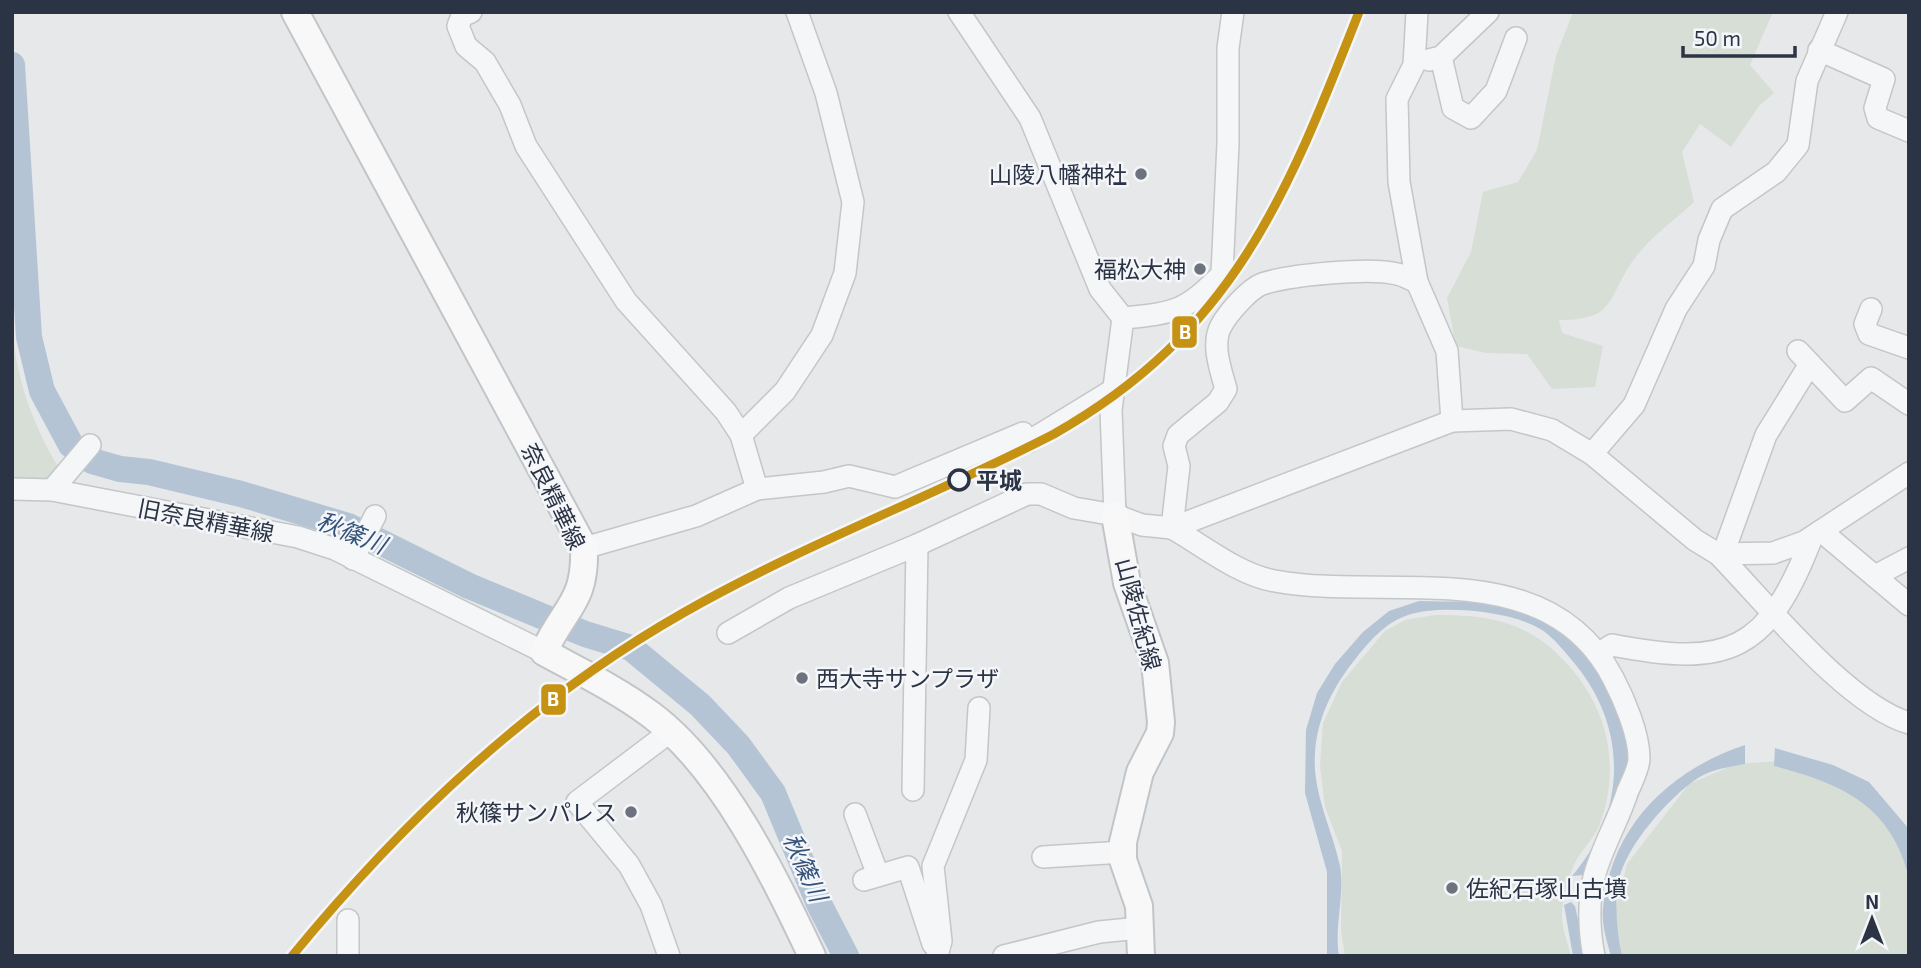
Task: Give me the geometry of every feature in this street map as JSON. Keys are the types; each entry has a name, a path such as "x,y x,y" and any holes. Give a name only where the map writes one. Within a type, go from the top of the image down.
{"main road":[{"name":"奈良精華線","path":"295,12 584,548 585,575 581,590 546,646"},
{"name":"山陵佐紀線","path":"1115,514 1127,583 1155,663 1161,722 1160,733 1140,772 1123,842 1123,852 1139,906 1141,956"},
{"path":"546,646 650,713 671,731 721,789 791,911 812,956"}],"street":[{"path":"471,12 462,16 458,26 466,46 485,62 510,105 526,146 626,301 726,412 741,435 757,489"},
{"path":"741,435 785,391 822,335 845,273 853,202 826,93 797,12"},
{"path":"959,12 1030,118 1100,289 1123,318 1111,410 1115,514"},
{"path":"1123,318 1154,316 1186,307 1222,274 1228,144 1228,48 1234,12"},
{"path":"1417,12 1414,65 1397,99 1399,181 1417,282 1447,351 1452,421"},
{"path":"1414,65 1441,57 1488,12"},
{"path":"1592,454 1634,405 1676,309 1704,266 1709,240 1722,209 1776,172 1798,145 1807,81 1837,12"},
{"path":"1441,57 1453,108 1471,118 1496,91 1516,38"},
{"path":"1819,50 1884,79 1875,108 1878,118 1909,131"},
{"path":"1172,528 1179,466 1174,446 1178,435 1218,402 1226,389 1217,340 1221,326 1245,297 1261,284 1320,275 1398,274 1417,282"},
{"path":"1871,309 1865,324 1870,334 1909,348"},
{"path":"1720,554 1766,435 1804,357 1845,401 1871,378 1909,404"},
{"path":"584,548 696,516 757,489 824,482 849,476 895,487 1023,433 1028,442 1113,390"},
{"path":"1172,528 1452,421 1511,419 1552,430 1592,454 1695,540 1720,554 1773,611 1866,702 1909,723"},
{"path":"52,490 90,445"},
{"path":"1720,554 1773,553 1817,534 1909,473"},
{"name":"旧奈良精華線","path":"12,489 52,490 298,537 546,646"},
{"path":"729,634 789,598 917,545 1027,494 1041,494 1073,508 1115,514 1142,525 1172,528 1242,569 1271,581 1311,587 1402,587 1486,592 1524,600 1558,618 1598,654 1627,704 1639,759 1618,821 1593,877 1590,936 1594,956"},
{"path":"353,559 375,516"},
{"path":"1598,654 1612,645 1655,653 1693,656 1728,649 1761,629 1817,534"},
{"path":"1817,534 1875,576 1909,606"},
{"path":"913,790 917,545"},
{"path":"1875,576 1909,558"},
{"path":"937,956 941,941 933,866 976,760 979,708"},
{"path":"669,956 651,905 629,864 577,802 671,731"},
{"path":"855,814 871,877 908,866 937,956"},
{"path":"1043,857 1123,852"},
{"path":"348,920 348,956"},
{"path":"1004,956 1099,932 1140,928"}],"shaded area":[{"path":"1573,12 1773,12 1750,65 1774,93 1759,106 1731,147 1700,124 1682,152 1694,202 1641,250 1601,311 1578,319 1559,320 1562,333 1603,346 1595,387 1552,389 1527,354 1486,353 1456,346 1447,298 1471,252 1483,192 1518,182 1537,150 1556,56"},
{"path":"12,318 16,359 26,397 60,470 52,483 12,481"},
{"path":"1435,615 1492,620 1509,624 1540,639 1583,683 1602,721 1610,762 1609,783 1599,826 1576,862 1565,893 1562,919 1571,956 1345,956 1341,931 1342,851 1325,807 1320,766 1323,723 1342,682 1385,631 1405,620"},
{"path":"1794,760 1853,787 1906,843 1909,855 1909,956 1622,956 1615,912 1627,864 1689,784 1736,764"}],"water":[{"path":"1419,601 1480,603 1515,608 1556,628 1573,643 1617,699 1625,721 1628,744 1622,790 1605,836 1583,875 1572,876 1590,851 1603,825 1611,798 1614,770 1612,742 1605,715 1575,664 1542,630 1529,623 1496,614 1439,610 1408,615 1391,623 1377,634 1345,672 1327,705 1316,740 1317,782 1337,852 1341,877 1339,956 1327,956 1327,872 1305,793 1306,730 1317,693 1335,664 1363,632 1389,611"},
{"path":"1745,745 1745,764 1715,770 1698,778 1662,809 1639,838 1623,867 1617,890 1617,918 1622,956 1611,956 1603,908 1608,878 1618,851 1632,827 1649,805 1692,769"},
{"path":"1775,748 1833,765 1869,782 1909,829 1909,878 1901,853 1890,832 1876,815 1842,790 1774,766"},
{"path":"1571,902 1575,906 1586,956 1573,956 1564,905"}],"waterway":[{"name":"秋篠川","path":"12,65 29,337 42,391 71,445 92,461 241,494 348,526 469,586 585,634 631,648 700,705 738,745 773,793 819,904 846,956"}],"transit line":[{"name":"B","path":"292,956 334,906 424,811 521,724 573,684 627,647 728,588 1054,434 1116,394 1167,351 1211,304 1247,253 1278,199 1306,141 1359,12"}],"place":[{"name":"山陵八幡神社","path":"1141,174"},
{"name":"福松大神","path":"1200,269"},
{"name":"平城","path":"959,480"},
{"name":"西大寺サンプラザ","path":"802,678"},
{"name":"秋篠サンパレス","path":"631,812"},
{"name":"佐紀石塚山古墳","path":"1452,888"}]}
